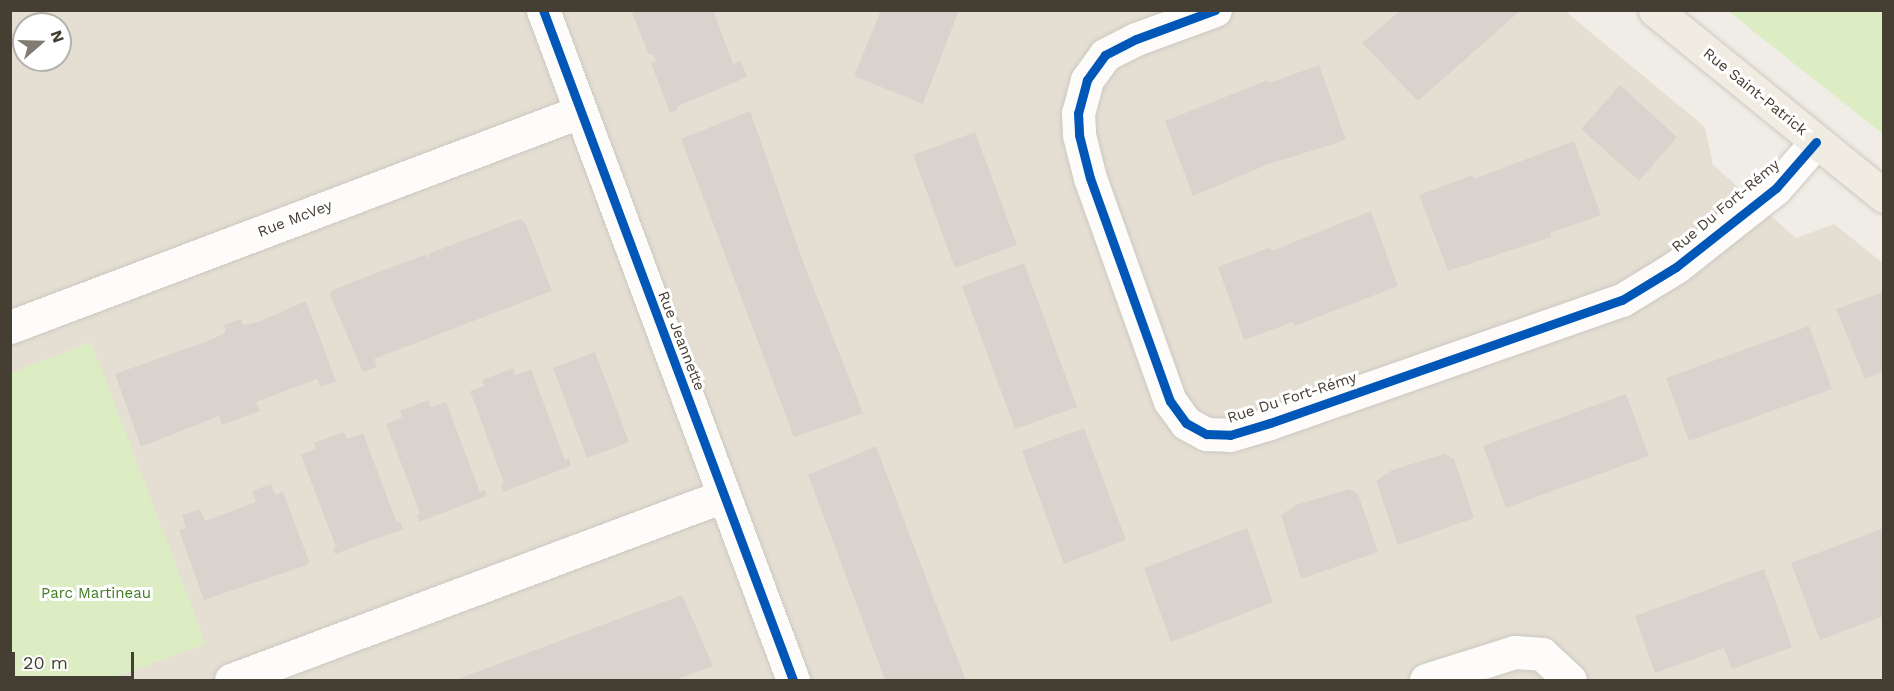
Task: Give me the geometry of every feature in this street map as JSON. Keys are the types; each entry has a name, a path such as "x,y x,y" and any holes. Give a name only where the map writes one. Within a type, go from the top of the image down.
{"main road":[{"name":"Rue Saint-Patrick","path":"1655,10 1884,196"}],"street":[{"name":"Rue Jeannette","path":"543,10 579,112 793,681"},
{"name":"Rue Du Fort-Rémy","path":"1215,10 1136,39 1105,55 1087,80 1078,113 1078,135 1090,178 1170,401 1186,423 1206,434 1230,435 1270,423 1622,300 1670,271 1776,188 1816,142"},
{"name":"Rue McVey","path":"10,327 579,112"},
{"path":"231,681 723,496"},
{"path":"1426,681 1515,652 1542,654 1570,681"}],"shaded area":[{"path":"10,11 1565,11 1705,127 1713,165 1796,238 1834,224 1883,263 1883,680 11,680"}],"green space":[{"path":"1728,11 1883,11 1883,134 1801,69"},
{"name":"Parc Martineau","path":"91,342 206,644 108,680 11,680 11,373"}],"building":[{"path":"636,10 713,10 733,64 741,61 747,77 676,107 678,110 670,113 651,63 656,61 653,54 649,55 632,13"},
{"path":"881,10 959,10 923,104 854,76"},
{"path":"1401,10 1521,10 1418,101 1362,43"},
{"path":"1319,65 1346,140 1269,164 1193,196 1165,121 1268,80 1269,83"},
{"path":"1620,85 1677,137 1639,181 1581,129"},
{"path":"750,111 804,264 863,413 794,437 681,139"},
{"path":"975,132 1017,245 955,268 913,155"},
{"path":"1574,141 1601,215 1550,233 1551,237 1448,271 1419,195 1473,175 1474,179"},
{"path":"1371,211 1398,286 1295,326 1293,322 1244,340 1218,267 1271,247 1272,251"},
{"path":"520,219 525,222 552,291 374,359 377,367 363,372 330,295 332,290 424,255 430,258 428,254"},
{"path":"1024,263 1077,407 1015,429 962,286"},
{"path":"1884,292 1884,371 1865,379 1836,309"},
{"path":"306,301 336,381 321,387 317,379 256,402 260,411 222,425 219,416 141,447 115,374 213,339 226,332 224,325 241,319 243,325 258,322"},
{"path":"1809,326 1832,389 1689,441 1666,378"},
{"path":"595,352 629,442 587,458 553,368"},
{"path":"513,368 515,375 531,369 565,460 569,458 571,466 503,492 501,485 504,483 470,391 484,386 482,380"},
{"path":"1626,394 1649,456 1506,508 1483,446"},
{"path":"428,400 431,407 446,402 480,492 485,490 487,496 419,522 417,515 420,513 386,424 402,417 400,411"},
{"path":"1084,428 1126,540 1064,564 1022,451"},
{"path":"344,432 347,439 363,433 397,523 400,521 403,529 335,554 333,548 336,547 301,455 316,449 314,443"},
{"path":"876,446 966,680 885,680 808,475"},
{"path":"1444,454 1454,459 1474,518 1398,545 1376,481 1392,470"},
{"path":"271,484 275,495 283,492 309,561 307,565 204,600 179,530 186,528 182,515 200,509 205,521 256,502 252,491"},
{"path":"1349,489 1358,494 1378,552 1301,579 1281,515 1296,505"},
{"path":"1247,528 1273,602 1171,642 1144,568"},
{"path":"1884,528 1884,616 1820,640 1791,563"},
{"path":"1764,569 1792,647 1732,669 1724,648 1655,673 1635,616"},
{"path":"682,595 713,666 675,680 455,680"}],"cycle path":[{"path":"543,10 793,680"},
{"path":"1215,10 1136,39 1105,55 1087,80 1078,113 1079,135 1090,178 1170,401 1186,423 1206,434 1230,435 1270,423 1622,300 1676,267 1776,188 1816,142"}]}
